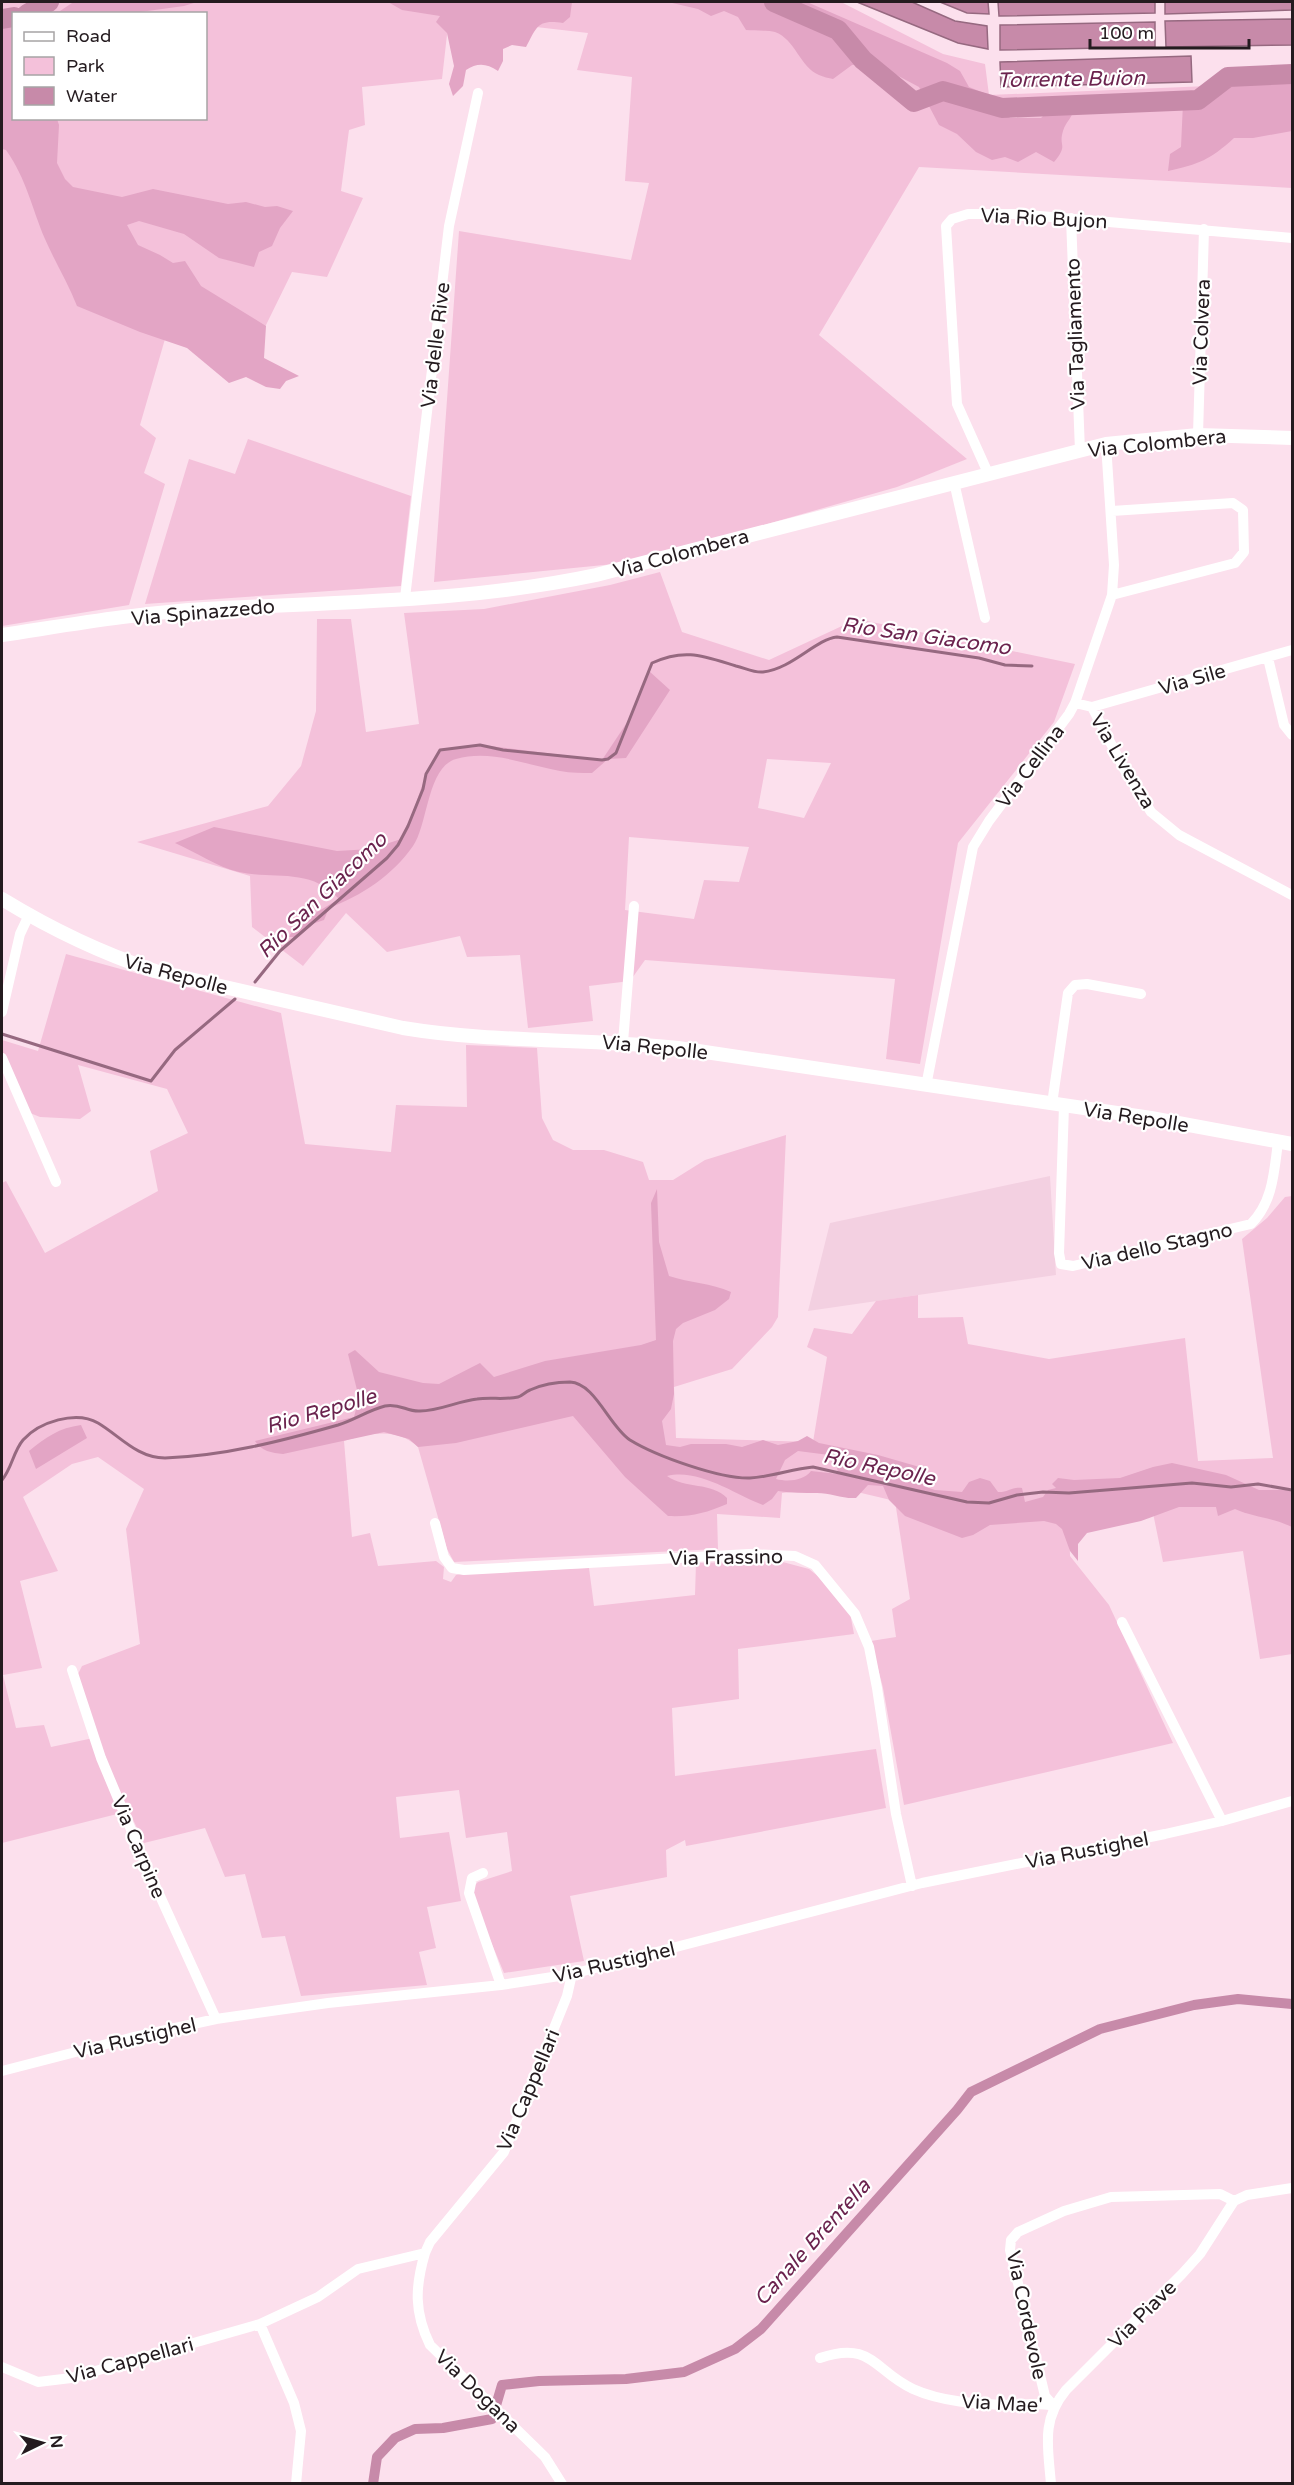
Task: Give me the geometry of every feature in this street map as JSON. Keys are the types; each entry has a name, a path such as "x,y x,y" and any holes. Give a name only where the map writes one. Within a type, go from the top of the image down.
{"street":[{"name":"Via delle Rive","path":"405,598 448,226 478,93"},
{"name":"Via Rio Bujon","path":"988,473 957,404 946,226 952,219 968,214 1017,214 1293,238"},
{"name":"Via Tagliamento","path":"1071,218 1080,451"},
{"name":"Via Colvera","path":"1198,435 1204,229"},
{"name":"Via Colombera","path":"405,598 538,587 596,575 1106,444 1198,435 1293,438"},
{"name":"Via Cellina","path":"926,1086 973,847 989,821 1069,714 1112,595 1114,565 1112,512 1106,444"},
{"path":"954,482 985,618"},
{"path":"1112,512 1233,503 1243,510 1244,552 1235,563 1112,595"},
{"name":"Via Spinazzedo","path":"2,635 203,609 405,598"},
{"name":"Via Sile","path":"1092,707 1293,650"},
{"path":"1268,657 1284,725 1293,735"},
{"name":"Via Livenza","path":"1075,702 1092,707 1119,760 1151,812 1179,836 1293,895"},
{"name":"Via Repolle","path":"2,899 86,945 156,971 403,1028 442,1035 623,1042 678,1048 1151,1118 1293,1144"},
{"path":"623,1042 634,906"},
{"path":"2,1012 20,934 29,915"},
{"path":"1058,1105 1068,993 1075,986 1087,984 1141,994"},
{"path":"2,1058 56,1182"},
{"name":"Via dello Stagno","path":"1058,1105 1061,1264 1073,1266 1251,1224 1268,1200 1278,1142"},
{"name":"Via Frassino","path":"435,1523 444,1557 452,1569 749,1554 795,1556 815,1565 855,1614 869,1647 896,1814 912,1886"},
{"path":"1122,1622 1222,1821"},
{"name":"Via Carpine","path":"72,1670 101,1758 145,1863 216,2019"},
{"name":"Via Rustighel","path":"2,2071 130,2038 216,2019 328,2003 501,1985 572,1974 912,1886 1222,1821 1293,1801"},
{"path":"483,1873 472,1878 469,1893 501,1985"},
{"name":"Via Cappellari","path":"2,2367 38,2382 71,2378 260,2324 318,2297 358,2269 425,2253 430,2242 504,2152 567,1996 572,1974"},
{"path":"1234,2201 1247,2195 1293,2188"},
{"name":"Via Cordevole","path":"1054,2406 1045,2396 1038,2372 1010,2250 1011,2240 1018,2232 1064,2211 1111,2197 1220,2194 1234,2201"},
{"name":"Via Piave","path":"1051,2484 1047,2434 1054,2406 1066,2390 1200,2254 1234,2201"},
{"name":"Via Dogana","path":"425,2253 417,2279 417,2292 420,2321 430,2345 545,2457 562,2484"},
{"path":"260,2324 294,2403 301,2431 296,2484"},
{"name":"Via Mae'","path":"820,2358 840,2351 858,2353 913,2389 956,2402 1009,2405 1044,2403 1054,2406"}],"shaded area":[{"path":"197,2 140,12 48,12 60,11 72,3"},
{"path":"388,2 572,2 570,17 563,23 548,22 539,26 526,47 512,45 503,49 503,61 498,71 482,65 466,70 463,86 453,96 449,84 454,66 447,33 436,22 440,16 402,10"},
{"path":"668,2 807,2 947,63 960,71 969,87 989,95 1010,118 1041,118 1053,106 1075,105 1063,131 1061,152 1054,162 1036,152 1018,162 1005,157 992,160 976,152 957,134 939,125 919,87 874,63 852,65 833,79 824,77 812,71 788,41 775,32 746,30 738,17 724,11 711,16 698,9"},
{"path":"2,11 12,21 12,120 57,120 57,163 65,179 73,187 122,197 153,189 228,204 246,202 265,207 277,206 293,211 280,228 272,246 259,252 254,267 219,258 184,234 139,221 127,225 138,245 173,263 185,261 201,286 266,326 264,358 299,376 286,381 280,389 266,387 246,377 229,383 187,348 140,332 77,306 45,239 19,172 6,150 2,149"},
{"path":"1292,67 1292,131 1253,138 1234,138 1204,160 1168,171 1170,154 1181,147 1183,103 1225,72"},
{"path":"649,671 670,690 626,758 608,759 592,773 564,772 508,759 482,756 469,756 446,764 434,785 418,837 405,856 376,883 329,908 324,920 312,924 296,937 288,937 302,921 339,899 328,889 316,882 292,876 252,874 231,870 175,843 214,827 337,851 371,849 401,839 428,771 440,750 490,746 602,760 630,718"},
{"path":"1050,1176 1056,1275 808,1311 830,1223"},
{"path":"657,1189 659,1242 669,1276 731,1292 729,1299 715,1310 683,1323 676,1329 673,1341 674,1394 671,1409 662,1421 666,1445 680,1447 691,1444 726,1444 742,1447 763,1440 778,1445 798,1441 807,1436 819,1443 878,1455 923,1468 923,1486 935,1490 962,1492 969,1482 980,1478 990,1481 998,1492 1022,1488 1025,1502 1043,1497 1048,1490 1056,1488 1052,1484 1058,1478 1074,1480 1120,1478 1172,1463 1226,1475 1259,1490 1292,1490 1292,1527 1235,1509 1218,1516 1216,1507 1179,1507 1141,1521 1087,1533 1078,1544 1078,1561 1070,1551 1062,1529 1056,1524 1044,1521 990,1525 973,1535 962,1538 905,1516 889,1500 883,1486 868,1485 856,1498 822,1493 778,1491 763,1505 716,1483 679,1474 667,1476 682,1483 706,1487 721,1493 727,1498 727,1504 691,1515 668,1516 625,1477 573,1416 456,1443 418,1447 409,1439 384,1432 283,1454 264,1449 255,1441 354,1417 359,1398 348,1354 355,1350 379,1372 423,1383 439,1384 480,1363 494,1377 545,1361 641,1345 656,1340 651,1203","holes":["798,1451 837,1456 838,1474 811,1471 795,1480 776,1479 785,1460"]},
{"path":"81,1425 87,1438 36,1469 29,1451 53,1434"}],"green space":[{"path":"2,2 841,2 943,54 985,64 989,95 1208,86 1225,72 1292,67 1292,188 919,167 819,335 967,459 897,487 634,562 434,582 459,231 631,260 649,183 625,181 632,77 577,70 588,33 449,17 442,79 362,87 365,125 349,130 341,191 363,198 327,277 292,272 244,370 165,339 140,425 156,438 144,473 165,484 129,605 2,626"},
{"path":"248,439 411,496 401,586 145,604 189,459 235,474"},
{"path":"660,572 682,632 769,660 857,619 1075,664 1054,722 958,843 920,1064 886,1059 895,979 645,960 630,981 589,986 593,1021 528,1028 520,955 467,957 460,936 387,952 346,913 303,966 252,927 250,876 137,842 268,806 301,766 316,711 317,619 351,619 366,732 419,724 404,613 484,609 610,585","holes":["767,759 831,763 804,818 758,808","629,837 749,847 739,882 704,880 694,919 625,910"]},
{"path":"66,954 281,1013 305,1144 391,1152 396,1105 467,1107 466,1045 537,1048 542,1118 553,1140 573,1150 604,1150 643,1162 649,1180 673,1180 705,1160 786,1135 778,1317 772,1327 732,1369 674,1387 676,1438 813,1442 827,1357 807,1347 814,1328 852,1334 876,1301 918,1295 918,1318 963,1317 968,1344 1049,1359 1185,1338 1198,1461 1273,1458 1242,1239 1267,1218 1285,1197 1292,1196 1292,1654 1260,1659 1243,1551 1163,1562 1153,1513 1069,1518 1070,1556 1109,1605 1173,1743 904,1805 883,1688 871,1641 896,1637 892,1609 910,1599 895,1501 836,1487 782,1493 780,1518 717,1514 718,1549 454,1562 447,1549 418,1447 401,1436 392,1434 373,1434 344,1441 352,1537 370,1533 378,1566 436,1561 444,1567 443,1579 451,1582 456,1575 464,1573 589,1568 594,1606 695,1595 696,1563 779,1561 809,1569 819,1577 850,1613 854,1634 738,1649 739,1699 672,1708 675,1776 876,1749 886,1808 686,1846 685,1840 666,1850 667,1877 570,1896 584,1961 504,1973 476,1906 473,1887 478,1882 512,1871 507,1832 466,1838 459,1790 396,1797 400,1838 449,1832 461,1901 427,1907 436,1948 419,1952 427,1985 301,1996 285,1936 262,1938 245,1874 225,1877 205,1828 144,1843 129,1811 2,1843 2,1183 6,1181 45,1253 158,1191 150,1151 188,1133 167,1089 78,1065 91,1111 80,1119 40,1117 30,1113 4,1053 2,1054 2,1040 38,1051","holes":["98,1457 144,1489 126,1529 140,1644 82,1666 78,1674 98,1737 51,1747 44,1725 16,1728 3,1675 42,1668 20,1581 58,1571 23,1497 72,1464"]}],"water":[{"path":"857,2 912,2 955,21 987,26 988,49 958,43"},
{"path":"940,2 988,2 989,14 967,13"},
{"path":"998,2 1155,2 1155,13 999,16"},
{"path":"1165,2 1292,2 1292,10 1165,14"},
{"path":"1292,19 1292,45 1166,47 1165,21"},
{"path":"1155,22 1155,47 1000,50 1000,25"},
{"path":"1191,56 1192,82 1001,87 1000,62"}],"waterway":[{"name":"Torrente Buion","path":"31,12 49,2"},
{"name":"Torrente Buion","path":"774,2 838,30 863,60 914,102 943,91 1002,108 1198,100 1228,77 1292,74"},
{"name":"Torrente Buion","path":"2,19 12,17"},
{"name":"Rio San Giacomo","path":"255,982 280,951 387,858 398,845 423,789 426,774 440,750 480,745 503,750 608,759 616,753 652,663 664,658 694,655 763,672 784,666 821,643 837,637 979,658 1005,665 1032,666"},
{"name":"Rio San Giacomo","path":"2,1034 151,1081 175,1050 235,999"},
{"name":"Rio Repolle","path":"2,1480 23,1440 48,1423 69,1418 89,1419 98,1423 137,1450 155,1457 187,1457 252,1447 296,1437 338,1425 385,1406 427,1411 477,1399 518,1397 539,1387 570,1382 579,1384 587,1390 622,1434 630,1440 656,1453 722,1475 750,1478 813,1467 967,1502 989,1503 1017,1495 1043,1492 1069,1493 1192,1483 1231,1487 1258,1484 1292,1490"},
{"name":"Canale Brentella","path":"373,2484 377,2457 395,2438 415,2429 443,2428 492,2419 502,2385 539,2381 626,2379 684,2372 735,2349 761,2329 971,2092 1100,2029 1194,2005 1238,1999 1292,2004"}]}
